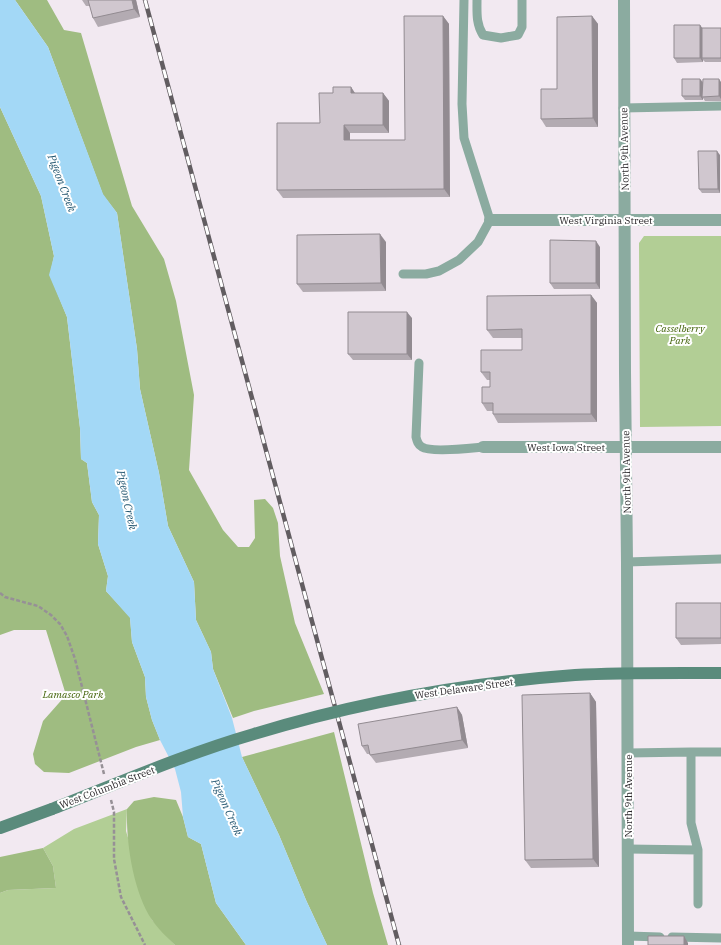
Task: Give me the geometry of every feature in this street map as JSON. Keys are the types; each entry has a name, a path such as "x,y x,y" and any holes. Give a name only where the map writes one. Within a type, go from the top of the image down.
{"main road":[{"name":"West Delaware Street","path":"214,746 300,720 348,708 466,686 576,675 721,673"},
{"name":"West Columbia Street","path":"0,828 214,746"}],"street":[{"name":"North 9th Avenue","path":"624,0 623,108 625,220 628,940"},
{"name":"West Virginia Street","path":"490,220 721,220"},
{"name":"West Iowa Street","path":"483,447 721,447"}],"lane":[{"path":"403,274 426,274 438,271 459,260 478,242 490,220 464,138 462,104 464,0"},
{"path":"477,0 478,24 480,30 484,35 501,38 518,35 522,27 522,0"},
{"path":"623,108 721,106"},
{"path":"419,363 416,437 418,444 424,449 445,450 483,447"},
{"path":"627,562 721,559"},
{"path":"692,752 691,823 698,850 698,904"},
{"path":"628,753 721,752"},
{"path":"628,850 698,850"},
{"path":"628,940 720,940"}],"path":[{"path":"0,593 5,597 38,606 51,615 60,624 67,636 75,659 105,777"},
{"path":"110,798 114,812 114,859 121,897 145,945"}],"green space":[{"path":"15,0 47,0 64,30 81,33 132,206 164,259 176,301 194,395 189,470 223,530 238,547 249,547 255,538 254,500 265,499 273,508 278,523 280,556 295,623 324,694 254,711 233,718 213,669 211,652 196,620 194,582 168,526 159,473 140,389 137,349 117,213 103,195 48,47"},
{"name":"Lamasco Park","path":"0,107 41,196 54,256 50,275 67,317 80,428 81,459 87,463 92,502 99,515 98,544 108,576 106,591 130,617 132,642 145,677 146,697 152,720 160,740 136,747 69,773 44,772 35,764 33,754 43,721 66,695 46,630 14,630 0,635"},
{"name":"Casselberry Park","path":"644,236 721,236 721,426 640,427 639,243"},
{"path":"334,732 373,893 388,945 327,945 306,900 279,835 242,757"},
{"path":"154,797 176,800 183,817 188,837 201,844 216,903 246,945 175,945 152,920 145,908 135,881 129,851 127,809 134,801"},
{"path":"127,809 126,831 152,920 175,945 0,945 0,893 8,890 56,888 53,866 43,848 74,829"},
{"path":"43,848 53,866 56,888 8,890 0,893 0,857"}],"water":[{"name":"Pigeon Creek","path":"0,0 15,0 48,47 103,194 117,213 137,349 140,389 159,473 168,526 194,582 196,620 211,652 213,669 232,718 242,757 279,835 306,900 327,945 246,945 216,903 201,844 188,837 183,817 181,792 175,769 160,740 152,720 146,697 145,677 132,642 130,618 106,591 108,576 98,544 99,515 92,502 87,463 81,459 80,428 67,317 49,275 54,256 41,196 0,107"}],"building":[{"path":"88,0 132,0 134,9 93,18"},
{"path":"404,16 443,16 444,189 277,190 277,123 320,123 319,93 333,93 333,87 351,87 351,93 383,93 383,125 344,125 344,140 405,140"},
{"path":"592,16 593,118 541,119 541,89 557,89 557,17"},
{"path":"674,25 700,25 700,58 674,58"},
{"path":"702,28 721,28 721,58 702,58"},
{"path":"682,79 700,79 700,96 682,96"},
{"path":"703,79 719,79 719,96 702,97"},
{"path":"698,151 717,151 718,189 699,189"},
{"path":"380,234 381,283 297,284 297,235"},
{"path":"550,240 596,241 596,283 550,283"},
{"path":"591,295 591,414 493,414 493,403 482,403 482,387 490,387 490,372 481,372 481,350 522,350 522,329 487,330 487,296"},
{"path":"348,312 407,312 407,354 348,354"},
{"path":"676,603 721,603 721,638 676,638"},
{"path":"590,693 593,859 525,860 522,695"},
{"path":"457,707 462,740 370,755 368,745 362,746 358,724"},
{"path":"648,936 684,936 684,945 648,945"}],"railway":[{"path":"145,0 399,945"}]}
